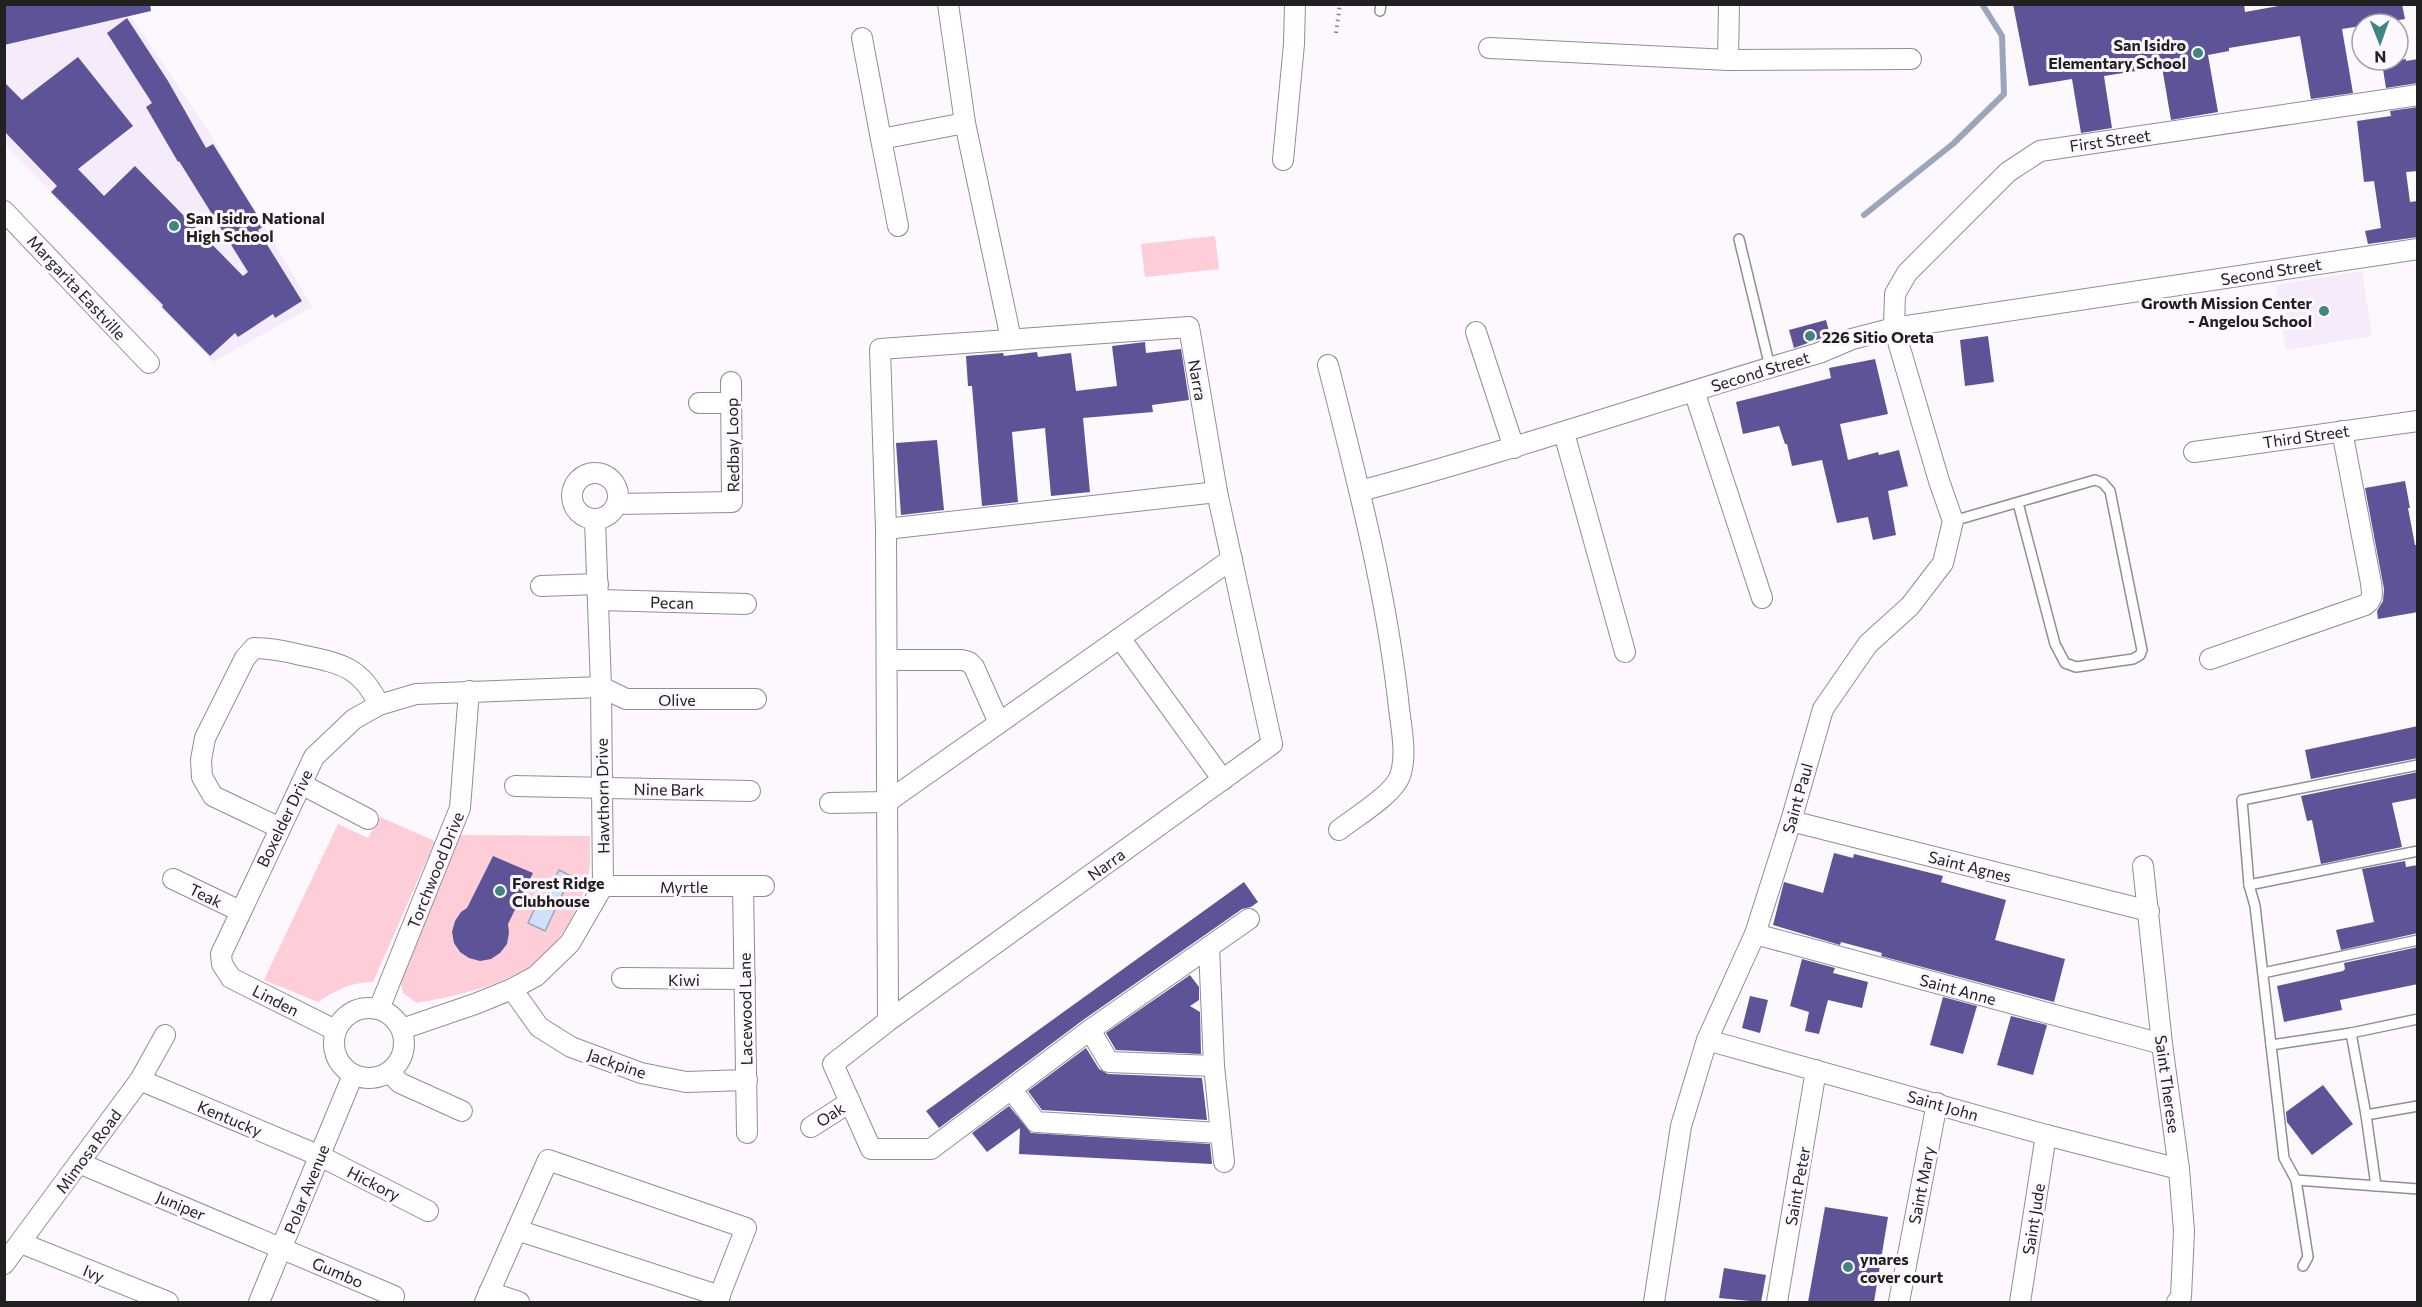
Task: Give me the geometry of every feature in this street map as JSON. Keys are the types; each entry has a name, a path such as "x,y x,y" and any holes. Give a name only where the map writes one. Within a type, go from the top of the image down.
{"street":[{"path":"948,4 965,123 1011,339"},
{"path":"1283,159 1294,44 1295,4"},
{"path":"1728,60 1729,4"},
{"path":"862,38 898,226"},
{"path":"1489,48 1728,60 1911,59"},
{"name":"First Street","path":"1894,328 1895,294 1907,273 2008,172 2040,151 2418,95"},
{"path":"881,139 965,123"},
{"name":"Margarita Eastville","path":"4,211 148,363"},
{"name":"Second Street","path":"1360,491 1564,433 1819,353 1852,339 1894,328 2418,249"},
{"name":"Narra","path":"1189,327 1217,492 1272,744 888,1021 886,529 880,349 1189,327"},
{"path":"1894,328 1939,482 1953,521"},
{"path":"1476,332 1514,448"},
{"path":"1328,366 1360,491 1394,669 1403,755 1399,778 1391,790 1339,830"},
{"name":"Redbay Loop","path":"618,504 732,502 731,382"},
{"path":"1694,391 1762,598"},
{"path":"699,403 731,403"},
{"name":"Third Street","path":"2194,452 2418,421"},
{"path":"2210,658 2365,605 2373,596 2342,431"},
{"path":"1564,433 1625,652"},
{"path":"604,474 617,486 618,504 613,513 604,518 595,520 586,518 578,513 573,505 573,487 586,475 604,474"},
{"path":"886,529 1217,492"},
{"name":"Hawthorn Drive","path":"595,520 601,687 603,886"},
{"name":"Saint Paul","path":"1654,1302 1681,1126 1707,1040 1755,934 1791,821 1822,709 1868,644 1910,606 1943,563 1953,521"},
{"path":"830,803 887,802 1232,559"},
{"name":"Pecan","path":"541,586 746,604"},
{"path":"1120,638 1223,780"},
{"path":"280,828 213,796 202,777 201,760 205,738 245,658 255,648 268,648 344,664 371,688 379,705"},
{"path":"886,660 962,660 969,662 974,667 999,723"},
{"name":"Boxelder Drive","path":"222,964 221,954 240,911 314,757 354,718 379,705 416,694 601,687"},
{"name":"Olive","path":"601,687 626,699 756,699"},
{"name":"Torchwood Drive","path":"379,1009 460,808 469,691"},
{"path":"301,784 368,819"},
{"name":"Nine Bark","path":"515,786 750,791"},
{"name":"Saint Agnes","path":"1791,821 2149,911"},
{"name":"Saint Therese","path":"2143,866 2162,1044 2179,1169 2184,1231 2181,1297 2177,1302"},
{"name":"Teak","path":"173,879 240,911"},
{"path":"402,1029 512,989 536,976 570,943 603,886"},
{"name":"Myrtle","path":"603,886 764,886"},
{"name":"Lacewood Lane","path":"743,886 747,1133"},
{"path":"888,1021 833,1064 871,1149 931,1149 1090,1030 1249,919"},
{"name":"Saint Anne","path":"1755,934 2162,1044"},
{"path":"1209,947 1214,1066 1224,1162"},
{"name":"Linden","path":"222,964 231,978 335,1030"},
{"name":"Kiwi","path":"622,978 745,979"},
{"name":"Jackpine","path":"512,989 540,1027 570,1047 641,1073 687,1082 747,1080"},
{"path":"366,1007 379,1009 393,1016 402,1029 405,1041 398,1064 389,1072 377,1077 365,1078 353,1075 343,1067 336,1056 333,1043 335,1030 342,1019 353,1011 366,1007"},
{"path":"1090,1030 1109,1062 1214,1066"},
{"name":"Mimosa Road","path":"4,1264 140,1080 165,1035"},
{"name":"Saint John","path":"1707,1040 2046,1135 2179,1169"},
{"name":"Saint Peter","path":"1777,1302 1816,1070"},
{"path":"389,1072 400,1083 462,1111"},
{"name":"Polar Avenue","path":"259,1302 353,1075"},
{"name":"Kentucky","path":"140,1080 320,1156"},
{"path":"1012,1090 1036,1122 1220,1133"},
{"name":"Oak","path":"811,1127 849,1102"},
{"name":"Saint Mary","path":"1899,1302 1937,1103"},
{"name":"Saint Jude","path":"2020,1302 2046,1135"},
{"name":"Hickory","path":"320,1156 428,1211"},
{"path":"517,1230 718,1299 746,1228 548,1160 487,1297 519,1302"},
{"name":"Juniper","path":"79,1163 283,1248"},
{"name":"Ivy","path":"21,1243 168,1302"},
{"name":"Gumbo","path":"283,1248 394,1296"}],"lane":[{"path":"1739,239 1770,367"},
{"path":"1953,521 2095,480 2103,483 2110,491 2142,650 2140,655 2133,659 2076,667 2065,663 2055,644 2018,503"},
{"path":"2303,1266 2308,1257 2296,1180 2284,1158 2256,906 2249,885 2242,800 2418,765"},
{"path":"2249,885 2418,851"},
{"path":"2263,973 2418,940"},
{"path":"2271,1045 2418,1020"},
{"path":"2351,1033 2376,1186"},
{"path":"2366,1115 2418,1106"},
{"path":"2296,1180 2418,1189"}],"path":[{"path":"1336,33 1340,4"}],"shaded area":[{"name":"San Isidro National High School","path":"5,5 123,5 205,126 312,307 213,362 5,144"},
{"path":"1215,236 1219,269 1145,277 1141,244"},
{"name":"Growth Mission Center - Angelou School","path":"2362,271 2372,336 2286,350 2276,285"},
{"path":"380,817 435,841 373,982 344,987 318,1002 264,980 338,824 368,838"},
{"path":"460,835 590,836 588,878 572,918 555,943 535,963 511,977 485,987 417,1003 403,993 400,979 404,964"}],"water":[{"path":"559,870 571,876 545,931 528,923 535,908 543,904"}],"building":[{"path":"4,4 150,4 151,11 4,45"},
{"path":"2013,4 2244,4 2245,12 2290,4 2402,4 2404,12 2350,12 2350,28 2342,29 2353,93 2311,99 2300,36 2229,48 2229,51 2208,55 2218,112 2171,120 2162,67 2104,76 2112,128 2081,133 2072,79 2029,86"},
{"name":"San Isidro National High School","path":"127,18 168,81 206,148 213,144 264,226 258,230 302,301 275,318 273,314 238,337 235,333 210,356 51,192 57,186 4,131 4,82 22,100 78,57 133,126 78,169 104,196 135,166 243,276 248,272 178,162 146,107 152,103 107,33"},
{"path":"2418,59 2418,83 2386,88 2383,72 2410,72 2410,60"},
{"path":"2418,107 2418,171 2406,172 2410,202 2418,201 2418,237 2368,244 2365,231 2381,228 2374,181 2364,182 2357,121 2391,116 2390,111"},
{"name":"226 Sitio Oreta","path":"1826,320 1830,335 1794,348 1789,330"},
{"path":"1988,336 1994,382 1965,386 1960,340"},
{"path":"1145,342 1146,353 1181,349 1189,400 1152,405 1153,412 1083,418 1090,492 1051,496 1045,428 1012,432 1018,502 982,506 972,386 968,386 966,356 1003,353 1004,356 1037,352 1038,357 1071,353 1076,391 1117,386 1112,346"},
{"path":"1875,359 1888,414 1840,424 1848,460 1878,452 1879,455 1899,450 1908,486 1888,491 1896,535 1873,540 1868,517 1837,523 1822,460 1792,466 1787,444 1785,444 1779,426 1743,434 1736,402 1831,378 1829,368"},
{"path":"937,440 944,510 901,515 896,443"},
{"path":"2405,481 2415,545 2418,545 2418,612 2378,619 2377,611 2383,601 2384,589 2365,488"},
{"path":"2418,726 2418,758 2311,779 2305,750"},
{"path":"2418,772 2418,798 2392,803 2402,847 2321,864 2312,820 2307,821 2301,796"},
{"path":"1834,853 1853,858 1854,854 1943,876 1941,882 2006,900 1995,940 2065,959 2054,1002 1881,956 1882,953 1841,942 1840,945 1773,925 1784,882 1823,893"},
{"name":"Forest Ridge Clubhouse","path":"493,856 533,873 508,924 507,944 491,959 480,961 460,952 454,943 452,932 455,921 467,908"},
{"path":"2405,861 2406,867 2418,865 2418,933 2341,950 2336,930 2374,922 2362,869"},
{"path":"1244,882 1258,902 1242,909 1083,1020 939,1128 926,1111"},
{"path":"2418,947 2418,984 2340,1000 2342,1010 2284,1022 2277,986 2343,971 2344,963"},
{"path":"1802,959 1835,968 1833,973 1868,982 1862,1008 1828,1000 1819,1034 1805,1031 1809,1012 1790,1006"},
{"path":"1190,975 1199,987 1199,1000 1190,1006 1200,1012 1201,1054 1116,1050 1106,1033"},
{"path":"1750,996 1768,1000 1760,1033 1742,1028"},
{"path":"1943,997 1977,1006 1963,1054 1930,1045"},
{"path":"2011,1016 2047,1025 2033,1075 1997,1065"},
{"path":"1086,1048 1099,1069 1108,1074 1202,1078 1207,1120 1042,1110 1028,1091"},
{"path":"2323,1085 2353,1124 2312,1155 2287,1122 2286,1112"},
{"path":"1009,1106 1031,1133 1210,1144 1212,1164 1019,1154 1020,1128 987,1152 972,1133"},
{"path":"1825,1207 1888,1217 1874,1302 1808,1302"},
{"path":"1724,1268 1766,1275 1761,1302 1719,1298"}],"waterway":[{"path":"1864,215 1954,143 2004,94 2002,36 1982,4"}],"place":[{"name":"San Isidro Elementary School","path":"2198,53"},
{"name":"San Isidro National High School","path":"174,226"},
{"name":"Growth Mission Center - Angelou School","path":"2324,311"},
{"name":"226 Sitio Oreta","path":"1810,336"},
{"name":"Forest Ridge Clubhouse","path":"500,891"},
{"name":"ynares cover court","path":"1848,1267"}]}
